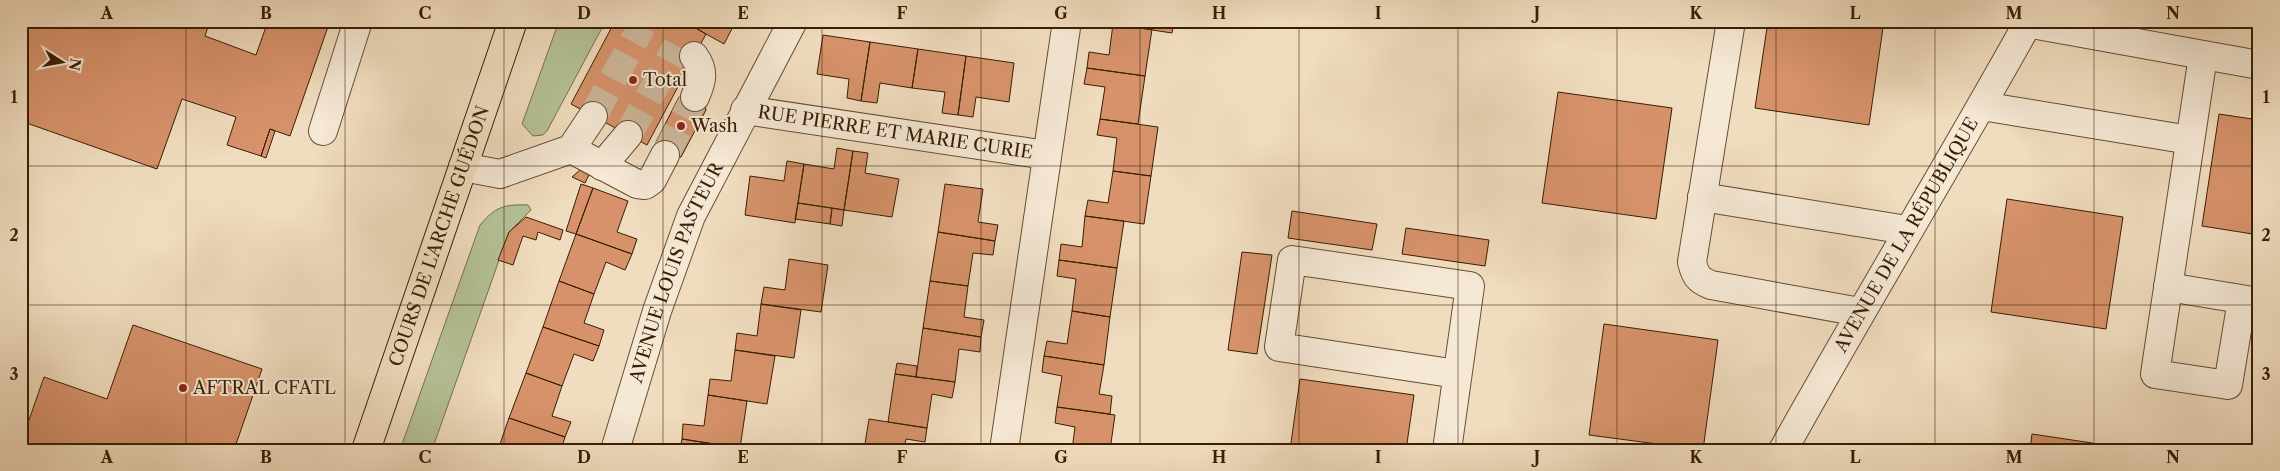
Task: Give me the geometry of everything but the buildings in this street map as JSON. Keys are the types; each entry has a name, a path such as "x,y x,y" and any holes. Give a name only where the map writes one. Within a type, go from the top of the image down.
{"main road":[{"name":"COURS DE L'ARCHE GUÉDON","path":"366,450 513,21"}],"street":[{"path":"323,131 358,21"},
{"name":"AVENUE LOUIS PASTEUR","path":"615,450 658,311 691,216 793,21"},
{"name":"RUE PIERRE ET MARIE CURIE","path":"1004,450 1067,21"},
{"path":"1731,21 1692,262 1694,275 1701,282 1860,312"},
{"path":"2028,22 2259,65"},
{"name":"AVENUE DE LA RÉPUBLIQUE","path":"1783,450 1907,230 1982,106 2028,22"},
{"path":"694,56 699,62 703,80 695,97"},
{"path":"2168,287 2250,301 2228,385 2155,374 2168,287 2190,140 2203,56"},
{"path":"1982,106 2190,140"},
{"name":"RUE PIERRE ET MARIE CURIE","path":"745,110 1046,155"},
{"path":"463,167 500,174 571,149 593,116"},
{"path":"602,166 628,135"},
{"path":"571,149 637,184 645,185 652,180 665,155"},
{"path":"1702,197 1907,230"},
{"path":"1447,450 1470,286 1292,260 1279,347 1457,374"}],"green space":[{"path":"559,21 604,21 547,131 543,135 533,136 522,124"},
{"path":"512,205 528,205 531,210 509,232 432,450 400,450 480,225 495,210"}],"tunnel":[{"path":"593,116 642,26"},
{"path":"628,135 677,46"},
{"path":"665,155 695,97"}],"place":[{"name":"Total","path":"633,80"},
{"name":"Wash","path":"681,126"},
{"name":"AFTRAL CFATL","path":"183,388"}]}
